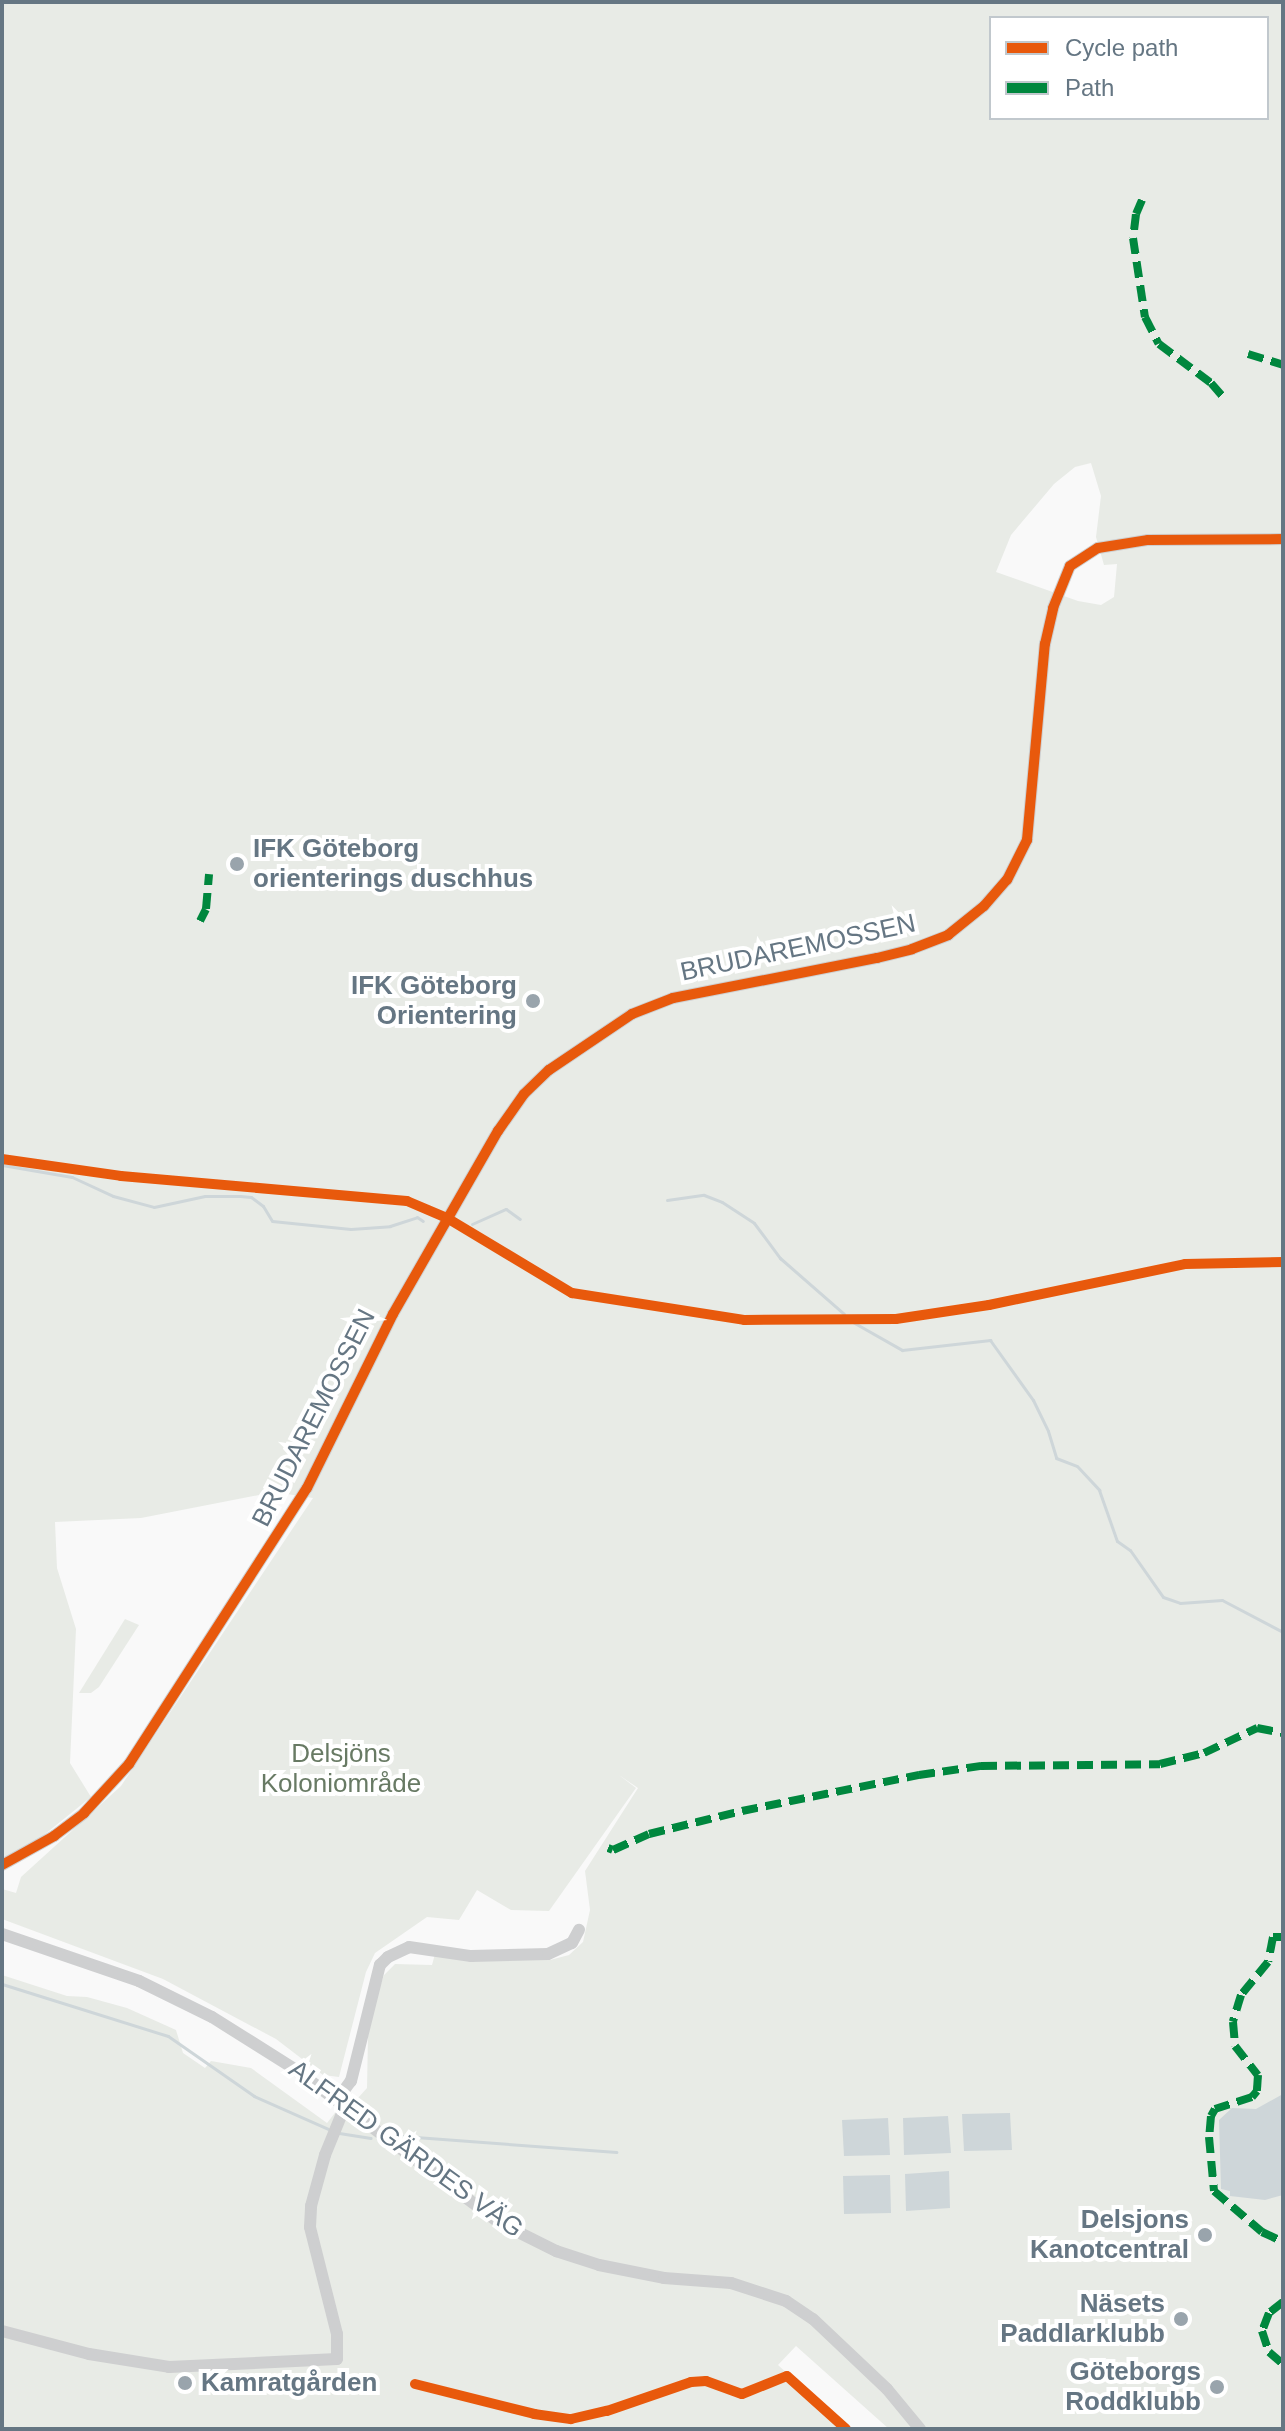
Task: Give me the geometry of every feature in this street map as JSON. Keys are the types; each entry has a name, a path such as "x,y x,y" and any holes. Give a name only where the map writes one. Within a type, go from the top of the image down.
{"street":[{"name":"BRUDAREMOSSEN","path":"2,1865 54,1836 84,1813 129,1764 307,1488 393,1314 498,1131 524,1094 549,1070 632,1014 673,998 901,952 948,935 984,906 1007,880 1027,840 1045,644 1053,608 1070,566 1098,548 1148,540 1283,539"},
{"path":"2,2331 89,2354 169,2367 337,2359 337,2334 310,2227 311,2206 341,2103 351,2081 380,1965 388,1957 409,1947 471,1956 548,1954 572,1943 579,1930"},
{"name":"ALFRED GÄRDES VÄG","path":"2,1934 88,1962 174,1997 271,2052 490,2216 556,2251 588,2263 650,2275 731,2283 764,2292 797,2308 887,2389 920,2429"}],"green space":[{"name":"Delsjöns Koloniområde","path":"2,2 1283,2 1283,2429 889,2429 796,2346 778,2365 848,2429 2,2429 2,1975 67,1996 87,1997 127,2008 176,2030 183,2053 205,2068 211,2061 251,2068 327,2123 349,2095 358,2098 367,2088 368,2036 376,1998 384,1975 395,1964 432,1965 435,1954 490,1960 550,1960 569,1955 583,1942 590,1910 585,1871 638,1788 619,1775 636,1788 549,1911 511,1910 477,1890 459,1920 427,1917 375,1953 366,1972 339,2077 323,2075 276,2039 163,1979 2,1919 2,1889 16,1893 21,1877 121,1786 313,1498 274,1492 141,1518 55,1522 57,1568 76,1629 70,1763 91,1797 13,1860 2,1863","holes":["1091,463 1101,496 1096,537 1104,565 1117,564 1114,597 1101,605 1078,601 996,572 1011,535 1054,484 1075,467"]},
{"path":"125,1619 139,1625 99,1687 91,1693 79,1693"}],"shaded area":[{"path":"1283,2094 1283,2195 1265,2200 1230,2196 1230,2191 1221,2189 1219,2120 1232,2108 1256,2109"},
{"path":"1010,2113 1012,2150 964,2151 962,2114"},
{"path":"948,2116 951,2153 904,2155 903,2118"},
{"path":"888,2118 890,2155 844,2156 842,2120"},
{"path":"949,2171 950,2208 906,2211 905,2174"},
{"path":"890,2175 891,2213 844,2214 843,2176"}],"waterway":[{"path":"2,1165 72,1177 113,1196 154,1207 205,1196 240,1196 251,1197 263,1206 272,1221 351,1229 390,1226 417,1217 423,1221"},
{"path":"667,1200 704,1195 722,1202 754,1223 780,1258 844,1314"},
{"path":"472,1224 506,1209 520,1219"},
{"path":"851,1321 902,1350 990,1340 1033,1400 1048,1431 1056,1458 1077,1466 1099,1490 1117,1541 1130,1550 1163,1597 1180,1603 1222,1600 1283,1632"},
{"path":"2,1984 168,2036 254,2096 328,2129"},
{"path":"339,2133 371,2138"},
{"path":"402,2136 616,2152"}],"marked path":[{"path":"1142,200 1136,214 1133,238 1145,317 1159,344 1211,383 1223,397"},
{"path":"1248,354 1283,365"},
{"path":"200,921 206,909 209,874"},
{"path":"608,1848 613,1850 649,1834 742,1811 919,1775 981,1766 1160,1764 1204,1753 1257,1728 1283,1733"},
{"path":"1283,1937 1273,1937 1268,1962 1241,1995 1233,2022 1235,2046 1258,2075 1257,2091 1252,2097 1215,2109 1211,2116 1209,2137 1214,2191 1262,2232 1283,2242"},
{"path":"1283,2302 1269,2313 1262,2331 1269,2352 1283,2364"}],"cycle path":[{"path":"2,1865 54,1836 84,1813 129,1764 307,1488 393,1314 498,1131 524,1094 549,1070 632,1014 673,998 877,958 948,935 984,906 1007,880 1027,840 1045,644 1053,608 1070,566 1098,548 1148,540 1283,539"},
{"path":"2,1159 121,1176 407,1201 447,1218 572,1293 744,1320 896,1319 989,1305 1185,1264 1283,1262"},
{"path":"415,2384 534,2414 571,2419 607,2411 691,2382 706,2381 742,2394 787,2376 846,2429"}],"place":[{"name":"IFK Göteborg orienterings duschhus","path":"237,864"},
{"name":"IFK Göteborg Orientering","path":"533,1001"},
{"name":"Delsjons Kanotcentral","path":"1205,2235"},
{"name":"Näsets Paddlarklubb","path":"1181,2319"},
{"name":"Kamratgården","path":"185,2383"},
{"name":"Göteborgs Roddklubb","path":"1217,2387"}]}
